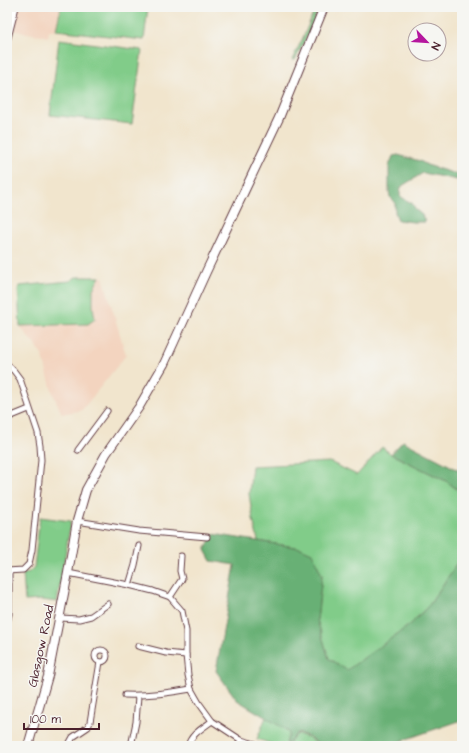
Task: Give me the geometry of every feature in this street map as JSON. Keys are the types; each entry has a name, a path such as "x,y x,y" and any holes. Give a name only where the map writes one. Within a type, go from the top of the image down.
{"main road":[{"path":"7,38 15,7"},
{"name":"Glasgow Road","path":"28,746 48,676 77,521 86,490 106,454 139,407 164,364 279,118 324,7"}],"street":[{"path":"7,364 20,379 38,433 41,460 32,550 28,564 23,570 8,571 7,623"},
{"path":"7,418 29,409"},
{"path":"78,450 107,411"},
{"path":"77,521 139,531 207,537"},
{"path":"129,585 136,565 140,546"},
{"path":"170,597 182,579 180,571 182,556"},
{"path":"68,573 129,585 170,597 182,611 186,631 188,675 191,689 199,703 212,721 241,740 262,746"},
{"path":"60,618 79,619 91,616 108,604"},
{"path":"138,646 166,653 186,655"},
{"path":"68,746 73,737 88,727 90,722 100,662"},
{"path":"125,695 138,696 164,694 191,689"},
{"path":"131,746 136,722 138,696"},
{"path":"188,746 189,741 196,733 212,721"},
{"path":"239,746 241,740"}],"shaded area":[{"path":"18,7 61,7 56,30 49,31 48,37 12,30"},
{"path":"76,277 103,277 126,355 82,410 62,414 53,394 43,357 20,326 18,289 20,286 70,281"}],"green space":[{"path":"61,7 148,7 144,40 56,30"},
{"path":"316,7 319,7 310,31 295,60 292,60 302,40"},
{"path":"59,39 142,50 132,124 50,115"},
{"path":"398,155 462,176 462,181 423,173 402,186 400,196 412,203 416,210 422,215 425,222 398,220 395,212 395,202 390,197 389,191 389,166 393,156"},
{"path":"76,277 100,277 93,289 95,319 88,324 20,326 18,289 20,286 70,281"},
{"path":"403,441 462,472 462,493 446,481 391,454"},
{"path":"382,447 391,454 446,481 462,493 462,556 430,604 411,624 347,671 329,659 317,620 322,575 301,548 258,541 249,494 252,466 330,462 357,475"},
{"path":"40,517 71,521 57,602 42,600 25,601 23,574 29,572 34,567"},
{"path":"213,534 301,548 312,553 322,575 317,620 329,659 347,670 411,624 430,604 462,556 462,720 386,746 321,746 308,736 297,733 289,743 286,743 289,735 288,731 237,700 216,671 235,565 211,561 205,550"},
{"path":"266,717 288,731 289,734 286,743 289,743 297,734 308,737 320,746 276,746 257,739"}]}
